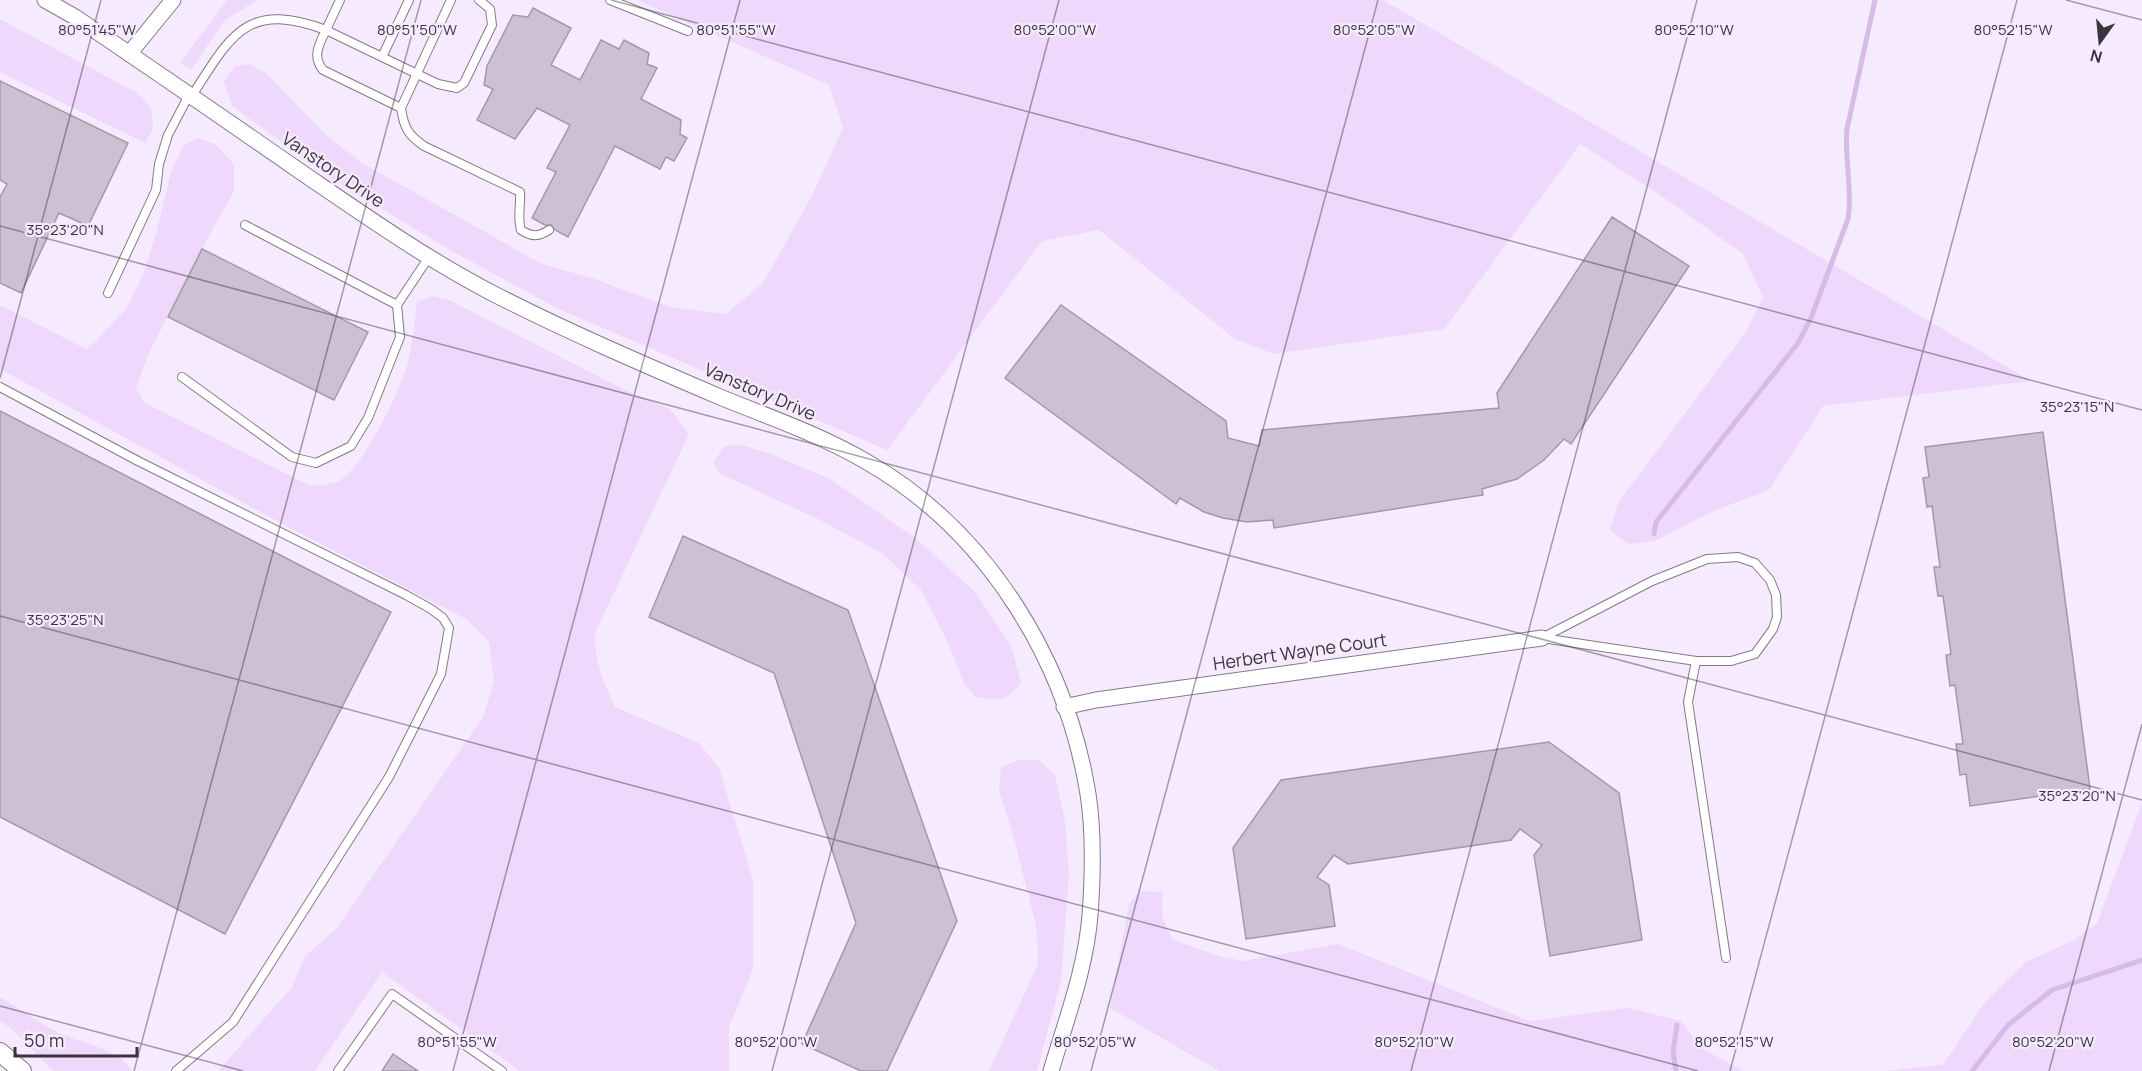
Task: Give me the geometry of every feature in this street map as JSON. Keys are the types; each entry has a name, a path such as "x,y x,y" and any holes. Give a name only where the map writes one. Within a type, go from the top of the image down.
{"street":[{"path":"129,54 173,0"},
{"name":"Vanstory Drive","path":"52,2 429,257 491,292 602,347 819,438 868,462 913,493 964,539 1010,594 1030,629 1064,707 1079,750 1088,796 1092,856 1087,937 1051,1071"},
{"name":"Herbert Wayne Court","path":"1064,707 1118,697 1542,638"},
{"path":"0,1052 22,1071"}],"lane":[{"path":"340,0 316,56 318,64 323,70 401,108"},
{"path":"382,57 409,0"},
{"path":"452,0 401,108 404,124 412,138 424,146 520,192 521,204 518,219 521,230 531,236 541,236 549,230"},
{"path":"108,293 156,190 159,164 168,135 190,96 238,29 256,18 278,15 305,20 417,74 447,87 456,88 464,83 492,25 490,9 479,0"},
{"path":"610,0 688,32"},
{"path":"245,225 397,304"},
{"path":"182,377 292,457 316,463 351,446 368,418 400,337 397,304 429,257"},
{"path":"0,387 138,461 406,595 443,618 449,628 441,674 389,777 233,1022 176,1071"},
{"path":"1738,557 1755,563 1770,580 1776,594 1777,617 1773,629 1755,654 1731,662 1696,661 1542,638 1652,581 1707,559 1738,557"},
{"path":"1696,661 1688,702 1726,958"},
{"path":"338,1071 392,994 502,1071"}],"shaded area":[{"path":"227,0 257,0 224,21 191,70 180,63"},
{"path":"637,0 1383,0 2031,381 1823,406 1769,490 1711,512 1655,541 1629,544 1610,530 1618,503 1745,333 1763,298 1743,254 1669,201 1580,144 1444,329 1274,354 1235,339 1099,230 1042,241 887,450 559,309 450,250 334,180 232,106 224,81 235,66 250,64 266,73 327,136 362,163 542,264 592,278 670,307 726,314 763,283 812,196 843,128 829,85"},
{"path":"0,19 137,93 152,109 153,130 145,143 0,72"},
{"path":"198,138 215,144 234,164 234,191 148,355 136,388 145,403 311,486 339,481 359,461 379,429 407,366 417,302 432,296 449,300 629,392 670,409 689,434 595,633 595,644 600,671 615,707 699,743 719,768 753,880 753,969 729,1027 729,1071 520,1071 382,972 315,1071 218,1071 292,987 305,956 336,929 483,717 494,681 489,642 466,619 288,527 0,369 0,305 86,349 126,309 143,275 171,172 183,146"},
{"path":"738,444 771,454 830,479 918,540 975,592 1011,646 1021,683 1001,699 975,697 964,683 948,643 921,590 883,554 820,520 719,473 713,463 724,447"},
{"path":"1019,760 1039,760 1055,775 1065,821 1069,874 1061,981 1037,1071 989,1071 1038,964 1036,925 1014,838 999,791 1001,767"},
{"path":"2142,803 2142,1071 1882,1071 1943,1065 1985,1002 2026,962 2076,939 2097,923"},
{"path":"1140,891 1163,892 1162,916 1173,940 1219,956 1243,961 1338,944 1530,1021 1628,1008 1681,1021 1703,1049 1743,1071 1219,1071 1110,1008 1129,904"},
{"path":"0,997 59,1033 119,1057 132,1071 53,1071 0,1020"}],"building":[{"path":"533,8 571,28 551,65 580,80 601,40 619,49 624,40 649,53 647,64 657,68 641,99 681,120 680,134 687,138 674,161 666,157 660,169 615,146 568,237 551,225 545,225 532,218 556,172 547,168 570,125 537,108 515,139 477,120 493,89 484,85 487,66 513,15 528,17"},
{"path":"0,81 128,143 88,226 59,213 21,293 0,283 0,197 7,184 0,180"},
{"path":"1612,217 1689,266 1571,444 1564,439 1544,460 1517,479 1482,489 1483,495 1274,528 1273,520 1247,522 1223,518 1204,512 1180,498 1176,504 1005,378 1061,305 1226,421 1228,438 1259,446 1262,430 1499,408 1497,393"},
{"path":"202,249 368,332 334,400 168,317"},
{"path":"0,411 391,612 225,934 0,817"},
{"path":"2043,432 2090,789 1970,806 1966,774 1960,775 1956,744 1963,744 1955,685 1950,686 1946,655 1951,654 1943,596 1938,596 1934,567 1940,567 1932,506 1927,507 1923,478 1929,477 1925,447"},
{"path":"683,536 848,610 957,921 887,1071 861,1071 802,1044 856,923 774,673 649,617"},
{"path":"1549,742 1619,793 1642,940 1550,956 1534,855 1542,845 1520,829 1511,840 1348,864 1334,855 1317,877 1329,885 1335,926 1246,939 1233,848 1281,780"},
{"path":"393,1054 418,1071 382,1071"}],"waterway":[{"path":"1654,534 1656,522 1798,343 1811,318 1848,219 1850,196 1847,129 1875,0"},
{"path":"1972,1071 2008,1025 2052,990 2142,960"},
{"path":"1676,1071 1673,1052 1677,1025"}]}
